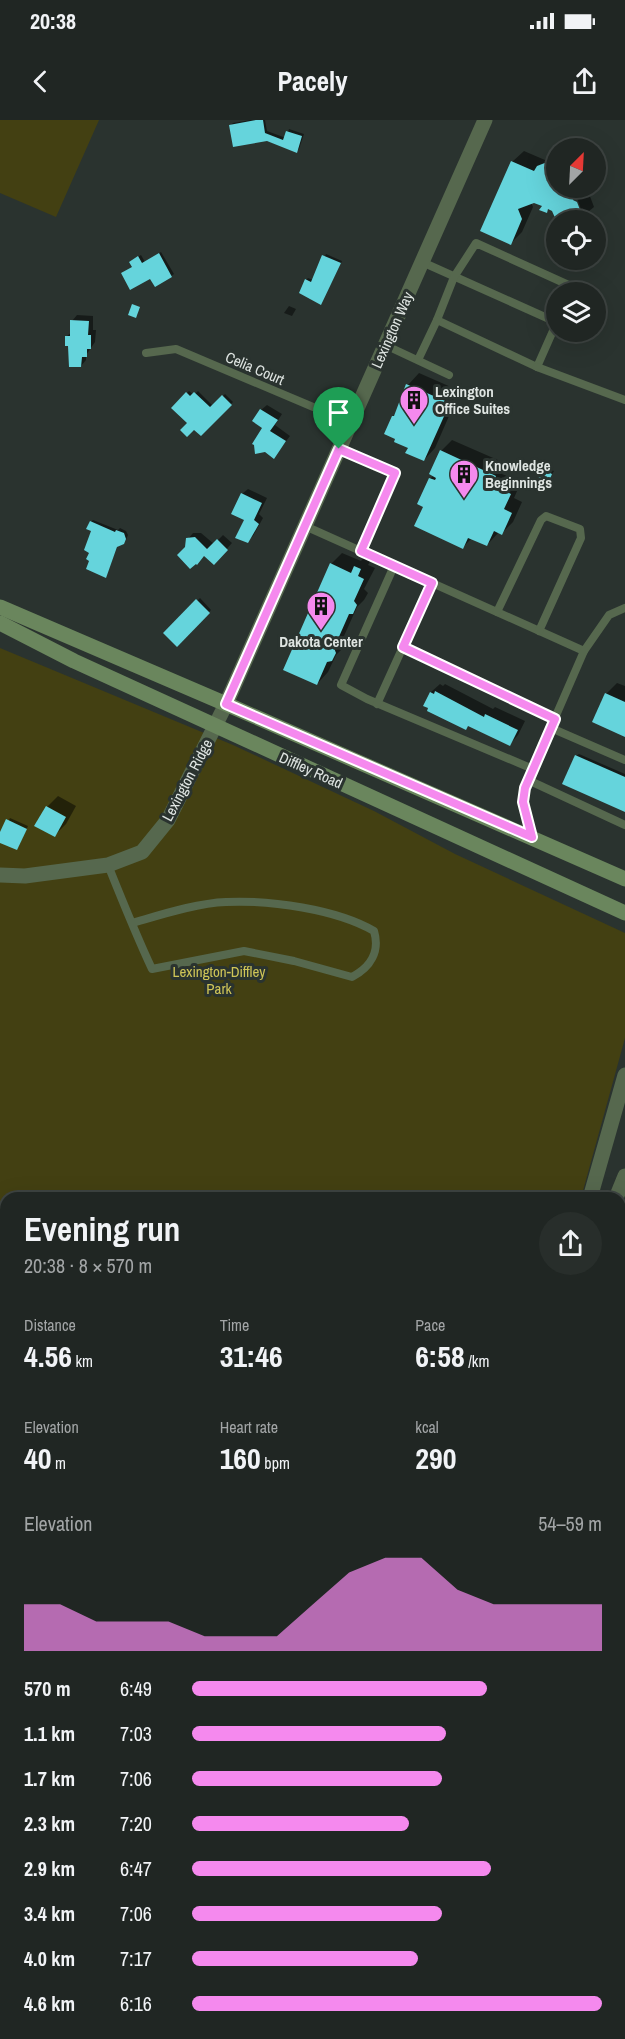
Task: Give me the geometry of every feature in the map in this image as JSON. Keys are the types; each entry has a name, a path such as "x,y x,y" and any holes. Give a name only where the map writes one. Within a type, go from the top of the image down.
{"main road":[{"name":"Diffley Road","path":"0,607 625,879"},
{"name":"Diffley Road","path":"0,623 74,661 625,913"}],"street":[{"name":"Lexington Way","path":"226,704 485,120"},
{"name":"Lexington Ridge","path":"0,875 25,876 108,865 142,852 168,820 226,704"},
{"path":"592,1192 625,1075"}],"lane":[{"path":"418,360 454,278 476,243 562,282"},
{"path":"422,262 546,319"},
{"path":"437,320 537,367 625,400"},
{"path":"537,367 548,342"},
{"path":"386,345 449,375"},
{"name":"Celia Court","path":"146,353 176,349 351,423"},
{"path":"339,449 395,473 361,551"},
{"path":"497,612 541,520 546,516 580,529 581,538 539,631"},
{"path":"305,526 584,651"},
{"path":"393,566 341,685 377,704 533,768"},
{"path":"377,704 432,583"},
{"path":"532,837 523,802 528,780 584,651 609,615 625,608"},
{"path":"403,647 625,760"},
{"path":"528,780 625,825"},
{"path":"108,865 132,923 152,969 244,951 294,961 352,977 363,971 372,960 377,942 374,931 357,921 318,910 257,903 224,902 132,923"}],"green space":[{"path":"0,120 99,120 56,217 0,193"},
{"name":"Lexington-Diffley Park","path":"0,648 233,745 374,811 455,854 625,933 625,1038 583,1192 0,1192"}],"building":[{"path":"263,120 265,133 283,140 286,131 302,136 297,153 267,141 233,147 229,125"},
{"path":"511,161 534,171 537,166 546,163 546,198 574,198 580,210 548,209 546,213 539,210 542,206 534,203 518,209 522,219 511,245 480,231"},
{"path":"159,253 172,277 155,287 150,279 130,290 121,273 132,267 129,262 138,256 142,263"},
{"path":"322,255 341,263 321,305 299,293 305,279 311,282"},
{"path":"132,304 140,307 136,318 128,315"},
{"path":"70,320 89,321 88,335 91,335 91,349 87,349 87,357 82,357 81,367 69,367 65,336 70,336"},
{"name":"Lexington Office Suites","path":"406,384 450,403 424,461 405,453 408,448 394,442 395,439 384,434 394,416"},
{"path":"186,392 190,396 194,392 210,407 222,395 232,405 201,436 194,430 187,437 180,430 187,423 171,408"},
{"path":"260,409 278,420 270,431 286,441 274,459 265,452 255,454 252,444 262,428 252,421"},
{"name":"Knowledge Beginnings","path":"440,450 496,476 492,485 511,494 504,509 512,513 502,535 494,531 487,546 468,538 463,549 414,526 423,507 417,504 429,478 435,480 436,478 429,474"},
{"path":"542,469 552,474 548,484 538,480"},
{"path":"241,493 262,503 254,520 259,524 248,543 235,538 244,520 231,514"},
{"path":"90,521 115,532 116,530 124,533 126,539 124,544 117,547 106,578 86,569 89,561 86,559 89,553 84,550 91,531 86,529"},
{"path":"195,537 207,549 217,539 228,550 214,565 204,556 197,565 190,569 177,555 185,547 186,538"},
{"name":"Dakota Center","path":"330,563 351,573 354,566 361,569 358,576 364,579 354,601 357,605 353,614 349,614 334,648 336,653 332,661 327,662 317,685 283,670"},
{"path":"196,599 210,613 177,647 163,633"},
{"path":"435,691 484,717 485,714 518,730 510,746 468,726 466,730 427,711 428,708 423,706 430,692 434,694"},
{"path":"605,693 625,702 625,737 592,722"},
{"path":"575,755 625,777 625,812 562,784"},
{"path":"46,806 66,817 55,837 34,826"},
{"path":"6,819 27,829 17,850 0,843 0,832"}],"place":[{"name":"Lexington Office Suites","path":"414,426"},
{"name":"Knowledge Beginnings","path":"464,500"},
{"name":"Dakota Center","path":"321,632"}],"route":[{"path":"339,449 395,473 361,551 432,583 403,647 555,719 525,788 523,802 532,837 226,704 339,449"}]}
